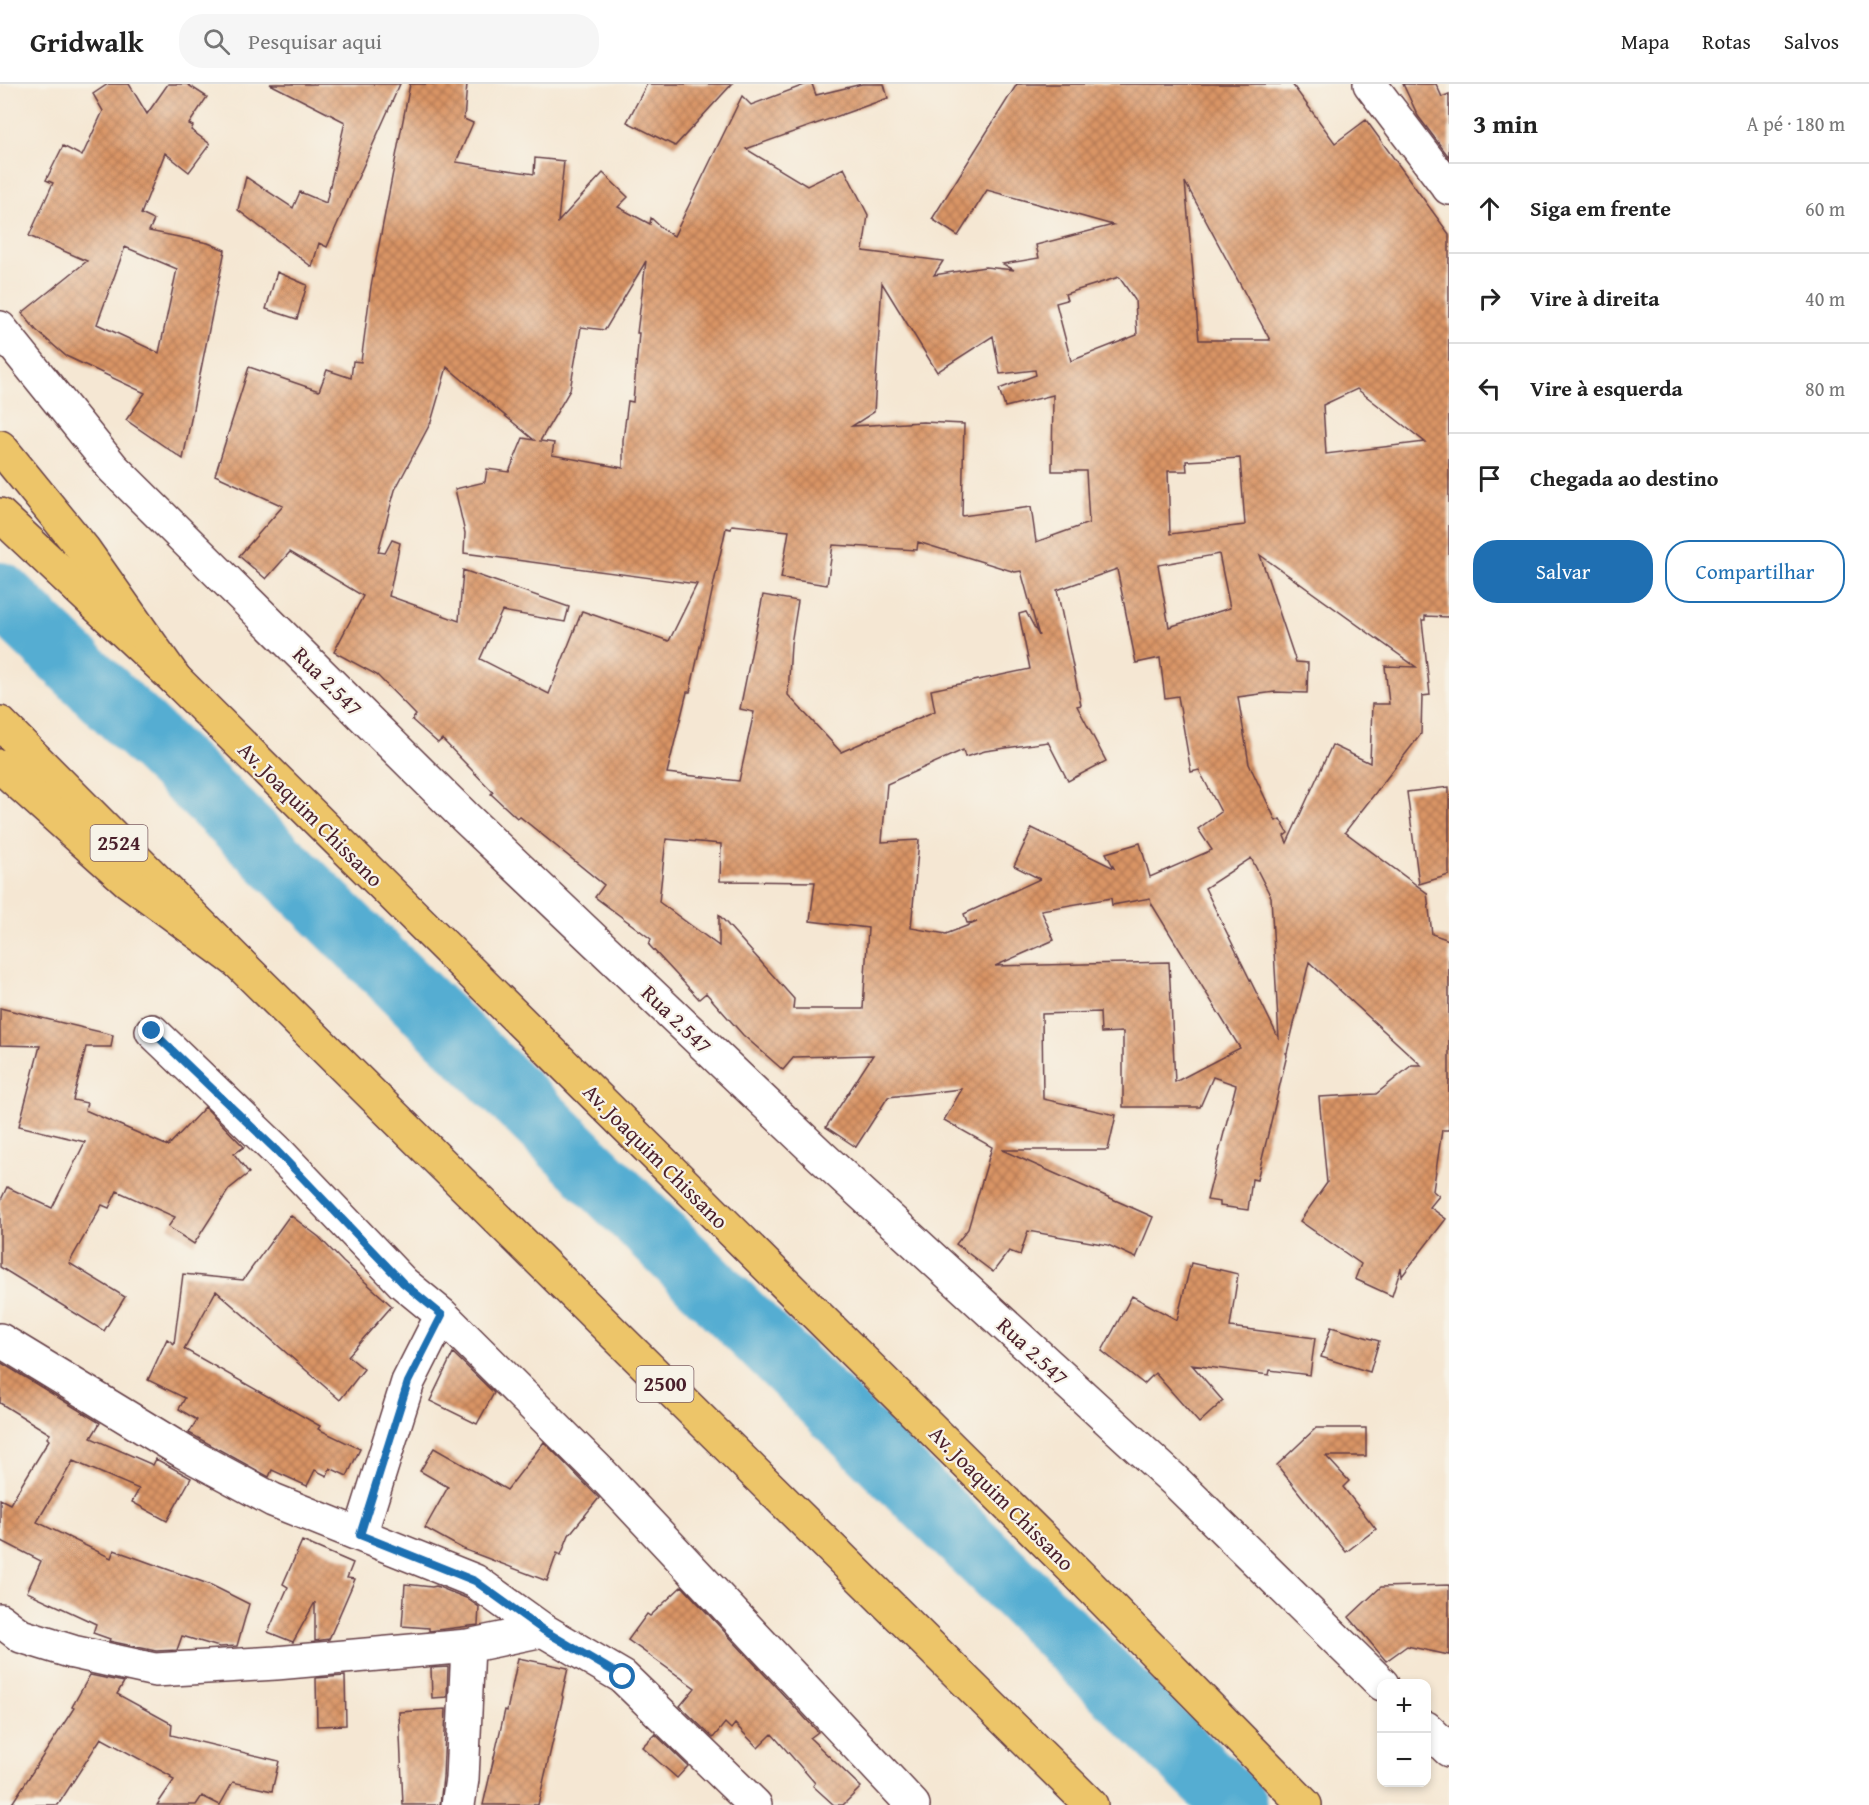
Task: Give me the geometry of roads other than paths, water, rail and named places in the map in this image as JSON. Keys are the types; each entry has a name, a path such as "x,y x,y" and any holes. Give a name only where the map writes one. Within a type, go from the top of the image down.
{"main road":[{"path":"0,447 84,550 174,679"},
{"name":"Av. Joaquim Chissano","path":"0,515 174,679 1078,1574 1305,1805"},
{"name":"2524","path":"0,723 238,962"},
{"path":"0,766 128,881 238,962"},
{"name":"2500","path":"238,962 1091,1805"}],"street":[{"path":"1370,84 1449,188"},
{"name":"Rua 2.547","path":"0,328 113,468 466,819 822,1157 1174,1480 1377,1679"},
{"path":"152,1031 277,1151 403,1283 442,1315 603,1475 913,1805"},
{"path":"360,1535 408,1382 442,1315"},
{"path":"0,1340 204,1463 273,1500 475,1581 543,1630 623,1677 755,1805"},
{"path":"0,1620 21,1636 73,1652 155,1670 276,1663 468,1646 543,1630"},
{"path":"458,1805 462,1779 468,1646"},
{"path":"1431,1733 1449,1750"}],"waterway":[{"path":"0,594 266,850 1235,1805"}]}
